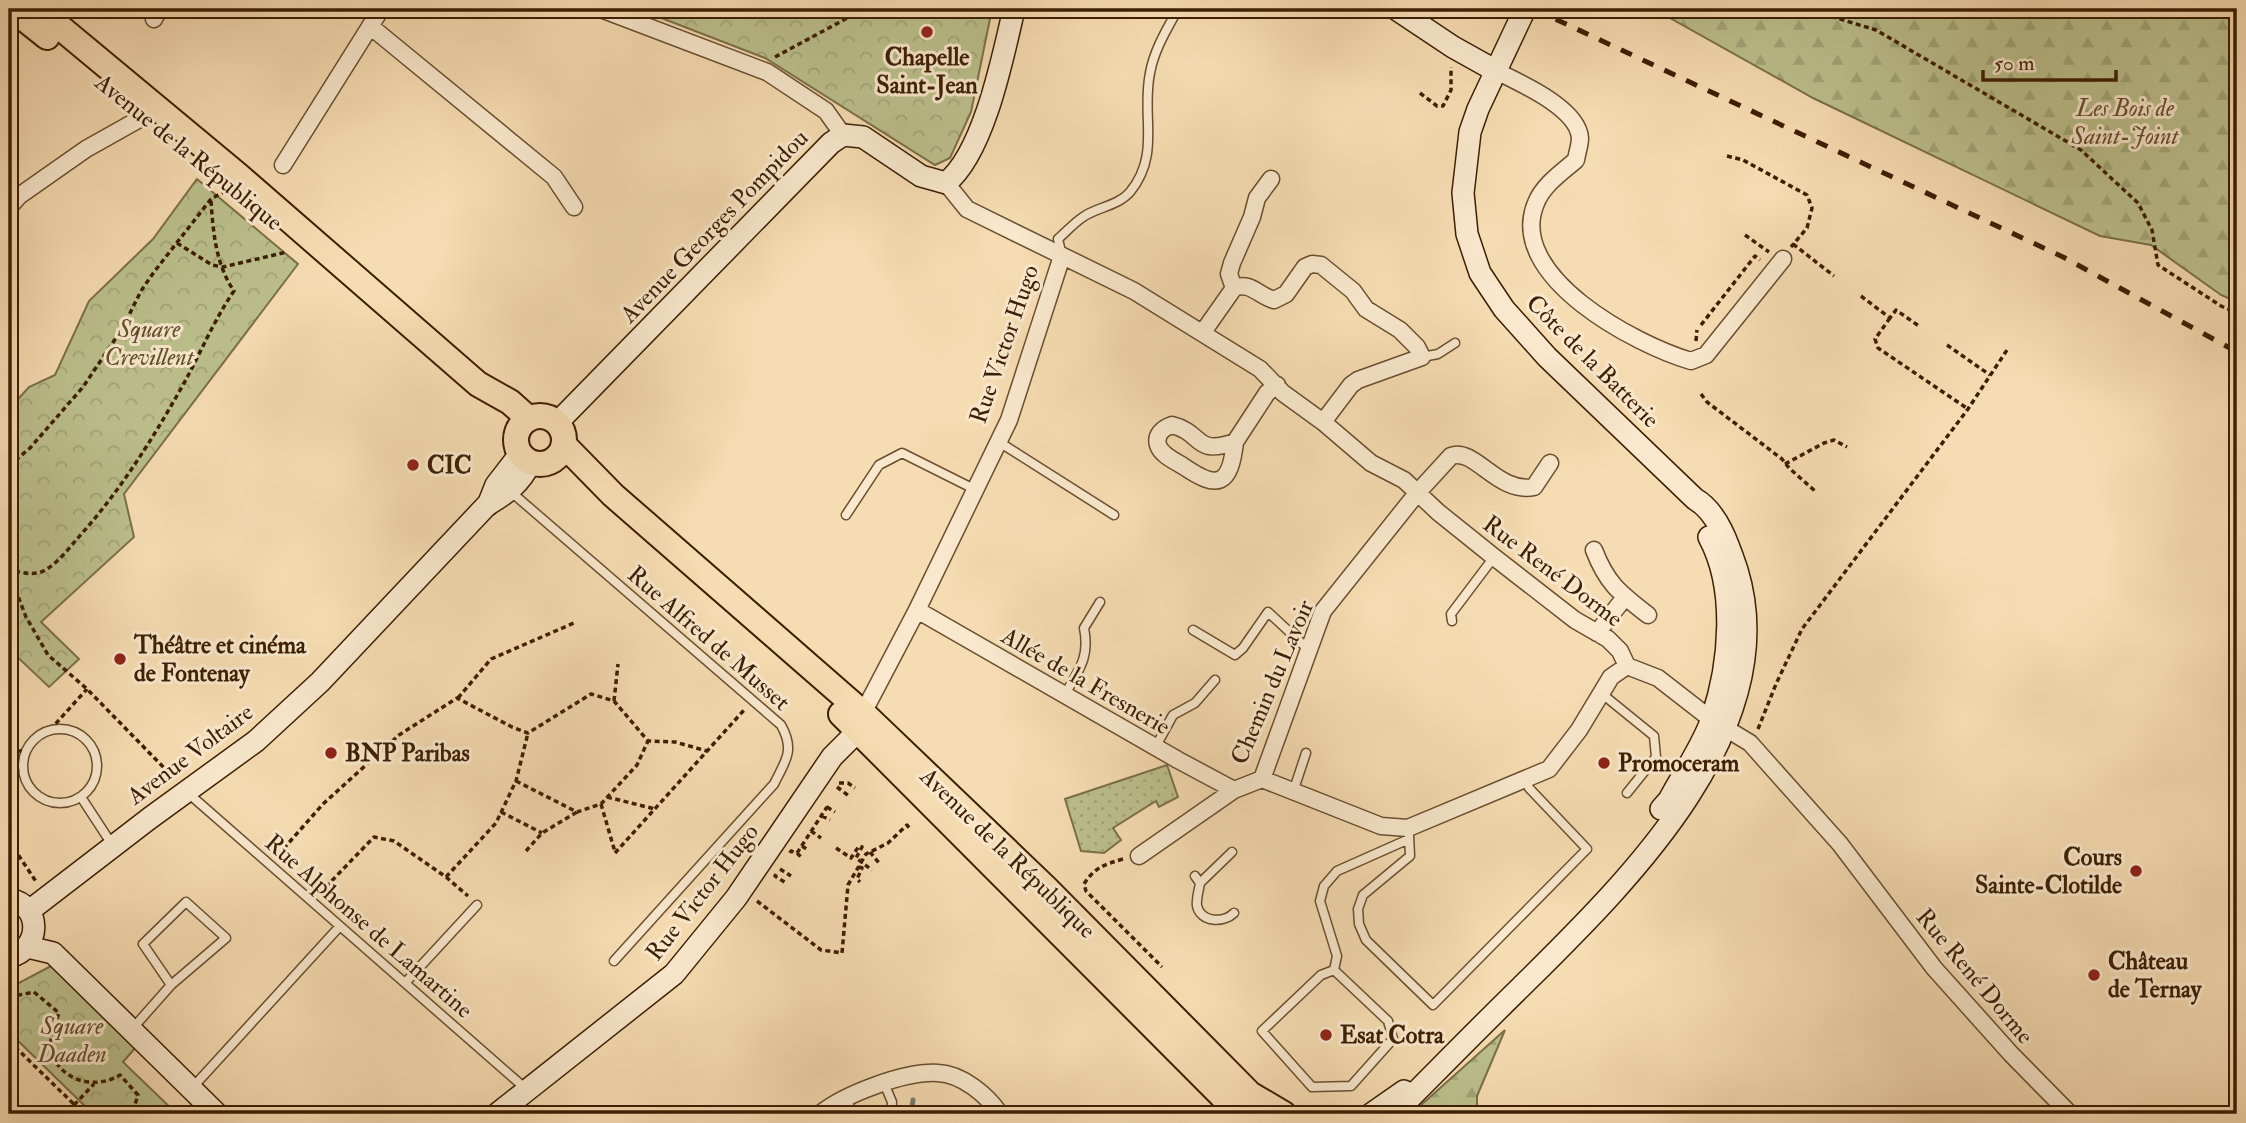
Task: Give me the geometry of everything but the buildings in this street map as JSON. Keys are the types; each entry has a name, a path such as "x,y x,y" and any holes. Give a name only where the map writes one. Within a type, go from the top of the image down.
{"main road":[{"name":"Avenue de la République","path":"12,9 143,117 220,193 369,291"},
{"name":"Avenue de la République","path":"38,9 239,176 478,384 498,414 613,495 727,596 861,722 1046,888 1250,1094 1284,1114"},
{"name":"Avenue de la République","path":"861,722 1228,1102 1245,1114"}],"street":[{"path":"283,164 381,9"},
{"path":"601,9 767,72 826,111 843,135"},
{"path":"946,183 956,175 967,157 993,95 1014,9"},
{"path":"1396,9 1453,47 1543,95 1571,118 1580,136 1576,160 1553,179 1536,202 1530,232 1545,267 1599,318 1634,339 1691,361 1706,355 1779,263"},
{"name":"Côte de la Batterie","path":"1524,12 1478,109 1470,132 1463,192 1467,234 1480,273 1504,309 1547,358 1695,499 1707,506 1729,547 1741,584 1745,619 1744,656 1736,695 1718,724"},
{"path":"370,26 554,177 574,207"},
{"path":"9,207 19,196 86,149 143,117"},
{"name":"Avenue Georges Pompidou","path":"539,442 831,143 843,135 863,137 921,176 946,183"},
{"path":"1234,288 1229,274 1232,263 1252,217 1257,198 1270,179"},
{"name":"Rue René Dorme","path":"946,183 967,209 1134,290 1260,369 1283,393 1323,422 1371,463 1404,480 1438,512 1494,557 1575,620 1608,639 1620,651 1627,666 1657,678 1718,724 1750,743 1840,844 1934,968 2011,1054 2070,1114"},
{"name":"Rue Victor Hugo","path":"499,1113 674,974 736,898 832,757 861,722 1009,420 1062,256"},
{"path":"1203,332 1234,288 1248,286 1274,300 1286,294 1305,267 1312,264 1321,265 1353,291 1366,309 1400,330 1423,357 1358,380 1351,385 1323,422"},
{"path":"1235,442 1219,447 1206,447 1181,427 1172,425 1163,428 1157,442 1163,452 1202,480 1213,482 1226,475 1233,459 1235,442 1268,393 1277,385"},
{"name":"Avenue Voltaire","path":"29,911 256,741 320,682 487,505 510,491 526,473 539,442"},
{"name":"Avenue Voltaire","path":"487,505 496,485 539,442"},
{"name":"Chemin du Lavoir","path":"1139,856 1234,790 1262,779 1323,611 1418,492 1451,456 1458,453 1469,457 1495,478 1524,489 1534,487 1550,463"},
{"path":"1594,550 1602,573 1625,597 1648,615"},
{"path":"1597,633 1625,597"},
{"name":"Allée de la Fresnerie","path":"917,610 1178,761 1234,790"},
{"path":"1262,779 1381,826 1409,834 1549,769 1579,730 1611,677 1627,666"},
{"path":"1371,1114 1402,1093 1536,958 1591,897 1669,800 1718,724"},
{"path":"1394,1114 1604,904 1679,809 1711,757 1718,724"},
{"path":"9,899 22,904 29,911 33,917 34,932 28,947 9,957"},
{"path":"28,947 53,953 217,1114"},
{"path":"820,1114 849,1107 894,1079 937,1073 954,1076 977,1089 1000,1114"}],"lane":[{"path":"1062,256 1058,239 1082,217 1121,201 1138,181 1146,162 1150,141 1147,103 1150,71 1178,9"},
{"path":"1423,357 1438,354 1455,343"},
{"path":"998,441 1114,516"},
{"path":"846,514 879,465 902,453 974,489"},
{"name":"Rue Alfred de Musset","path":"510,491 781,725 789,739 789,753 774,784 614,961"},
{"path":"1452,621 1451,614 1494,557"},
{"path":"1065,694 1084,662 1088,644 1084,628 1100,602"},
{"path":"1193,630 1235,655 1268,612 1310,651"},
{"path":"1156,746 1173,715 1195,703 1215,680"},
{"path":"1601,693 1654,736 1657,757 1628,793"},
{"path":"62,728 74,731 92,745 98,768 95,779 89,790 69,802 45,800 27,784 23,772 26,751 40,734 50,730 62,728"},
{"path":"1293,792 1306,753"},
{"path":"1334,970 1337,956 1320,901 1324,886 1336,871 1409,834 1410,856 1363,895 1358,909 1359,924 1366,940 1433,1004 1587,849 1530,788 1525,779"},
{"name":"Rue Alphonse de Lamartine","path":"186,792 526,1089"},
{"path":"81,797 113,846"},
{"path":"1232,852 1198,879 1197,907 1203,916 1213,920 1234,913"},
{"path":"131,1030 171,985 226,938 186,902 143,944 171,985"},
{"path":"405,983 477,905"},
{"path":"191,1089 340,926"},
{"path":"1334,970 1388,1021 1393,1039 1351,1086 1312,1087 1262,1031 1321,975 1334,970"},
{"path":"884,1083 892,1102 891,1114"}],"path":[{"path":"773,58 864,9"},
{"path":"1807,9 1876,30 2081,150 2138,203 2152,230 2158,265 2221,306 2237,313"},
{"path":"1420,93 1437,106 1443,106 1453,80 1447,58 1453,47"},
{"path":"1727,156 1743,160 1807,195 1812,208 1807,228 1779,263"},
{"path":"9,466 30,448 83,387 122,329 141,291 220,193"},
{"path":"9,567 32,575 44,571 64,554 112,498 137,463 182,386 219,313 234,291 224,277 213,235 220,193"},
{"path":"1745,234 1779,263"},
{"path":"177,243 212,265 223,267 287,252"},
{"path":"1793,244 1834,276"},
{"path":"1701,325 1755,256 1779,263"},
{"path":"1861,296 1890,318"},
{"path":"1919,326 1896,310 1875,339 1878,348 1968,409"},
{"path":"1697,330 1697,337"},
{"path":"1947,345 1990,375"},
{"path":"1750,743 1762,722 1776,684 1802,629 1968,409 2007,350"},
{"path":"1701,394 1707,402 1786,464 1815,491"},
{"path":"1786,464 1834,440 1847,447"},
{"path":"9,577 15,571"},
{"path":"15,571 16,592 26,617 48,655 87,689 186,792"},
{"path":"270,864 323,804 399,735 457,698 491,659 574,623"},
{"path":"614,701 618,664"},
{"path":"50,730 87,689"},
{"path":"446,877 496,823 516,781 528,733 591,694 614,701 648,741 675,742 707,751"},
{"path":"457,698 528,733"},
{"path":"601,804 615,853 753,701"},
{"path":"526,851 541,833 577,812 601,804 637,765 648,741"},
{"path":"9,751 26,751"},
{"path":"9,767 23,772"},
{"path":"516,781 577,812"},
{"path":"835,812 824,805 840,782 855,788"},
{"path":"837,787 849,796"},
{"path":"607,797 655,809"},
{"path":"797,853 827,807"},
{"path":"501,812 541,833"},
{"path":"822,816 830,820"},
{"path":"759,897 756,901 821,950 842,953 848,885 868,853 896,840 907,825 910,829"},
{"path":"312,902 374,838 394,841 446,877 477,905"},
{"path":"9,841 47,897"},
{"path":"886,844 890,849"},
{"path":"802,846 808,850"},
{"path":"836,848 851,858 859,846 862,847 856,858 872,870"},
{"path":"786,883 775,876 792,851 803,859"},
{"path":"868,853 879,863"},
{"path":"1139,856 1104,864 1092,872 1084,884 1086,891 1162,967"},
{"path":"860,882 858,879 861,868"},
{"path":"780,869 791,876"},
{"path":"9,997 34,992 59,1013 51,1034 52,1055 65,1072 80,1081 94,1083 114,1079 120,1074 138,1095 132,1114"},
{"path":"9,1041 84,1114"},
{"path":"75,1105 94,1083"}],"green space":[{"path":"638,9 992,9 971,112 950,158 935,165 765,58"},
{"name":"Les Bois de Saint-Joint","path":"1654,9 2237,9 2237,302 2221,295 2151,245 2100,236 1813,98"},
{"name":"Square Crevillent","path":"197,179 298,264 124,494 134,537 41,622 79,659 49,687 9,649 9,409 29,387 55,375 89,301 153,239"},
{"path":"1167,765 1178,797 1159,807 1156,801 1113,828 1121,840 1104,853 1081,851 1065,799"},
{"name":"Square Daaden","path":"51,966 136,1047 123,1062 177,1114 93,1114 9,1032 9,981 19,983"},
{"path":"1505,1030 1477,1096 1477,1114 1411,1114"}],"waterway":[{"path":"911,1114 913,1100"}],"railway":[{"path":"1534,9 2063,257 2237,352"}],"place":[{"name":"Chapelle Saint-Jean","path":"927,32"},
{"name":"CIC","path":"413,465"},
{"name":"Théâtre et cinéma de Fontenay","path":"120,659"},
{"name":"BNP Paribas","path":"331,753"},
{"name":"Promoceram","path":"1604,763"},
{"name":"Cours Sainte-Clotilde","path":"2136,871"},
{"name":"Château de Ternay","path":"2094,975"},
{"name":"Esat Cotra","path":"1326,1035"}]}
